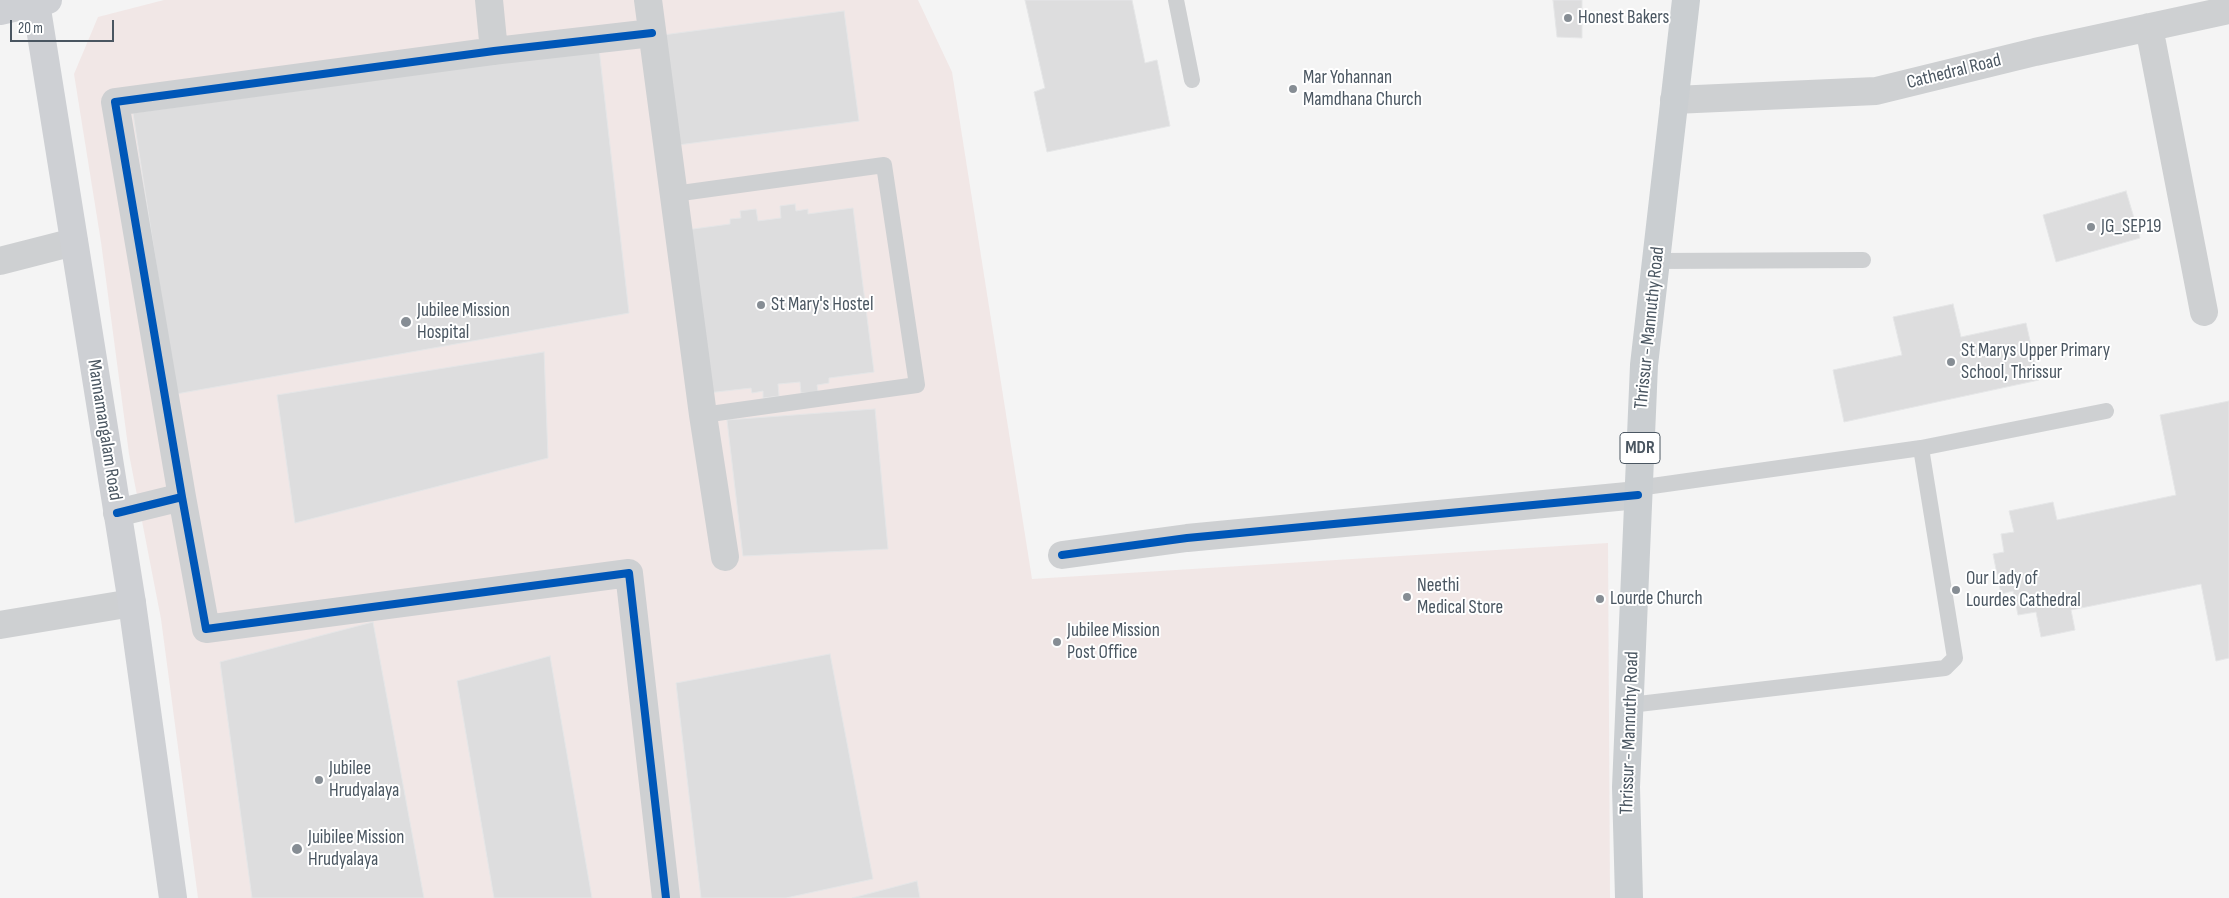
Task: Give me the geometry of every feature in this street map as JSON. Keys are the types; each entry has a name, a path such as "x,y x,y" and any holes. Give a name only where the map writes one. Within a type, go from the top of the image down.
{"main road":[{"name":"Thrissur - Mannuthy Road","path":"1629,898 1626,787 1644,365 1686,0"},
{"path":"0,11 42,2"},
{"name":"Mannamangalam Road","path":"42,2 74,242 132,603 173,898"}],"street":[{"path":"489,0 494,51"},
{"path":"648,0 703,415 725,557"},
{"name":"Cathedral Road","path":"1674,100 1876,92 2035,52 2229,10"},
{"path":"2149,27 2204,312"},
{"path":"652,33 494,51 115,102 206,629 629,573 666,898"},
{"path":"0,261 74,242"},
{"path":"1062,555 1188,538 1638,492"},
{"path":"117,513 182,497"},
{"path":"0,625 132,603"}],"lane":[{"path":"1176,0 1192,80"},
{"path":"674,194 884,165 917,385 703,415"},
{"path":"1656,261 1863,260"},
{"path":"1638,492 1921,448 2106,411"},
{"path":"1630,705 1945,668 1955,658 1921,448"}],"shaded area":[{"path":"164,0 918,0 952,72 1032,579 1608,543 1610,898 198,898 161,619 129,454 101,242 74,74 98,17"}],"building":[{"path":"1025,0 1132,0 1145,63 1157,60 1170,126 1047,152 1034,92 1045,88"},
{"name":"Honest Bakers","path":"1553,0 1582,0 1582,38 1557,37"},
{"path":"844,11 859,121 678,145 663,35"},
{"path":"599,49 629,313 176,394 133,113"},
{"name":"JG_SEP19","path":"2126,191 2140,238 2056,262 2043,215"},
{"path":"795,204 796,211 808,209 808,214 853,208 874,372 829,378 829,383 817,385 818,392 801,393 800,382 778,384 779,396 763,398 763,391 752,393 751,388 707,393 686,230 730,224 730,219 741,218 740,211 756,209 758,221 781,218 780,206"},
{"name":"St Marys Upper Primary School, Thrissur","path":"1953,304 1961,337 2026,323 2039,380 1844,422 1833,370 1902,355 1893,317"},
{"path":"544,352 548,458 295,523 277,395"},
{"path":"2229,401 2229,658 2216,661 2201,584 2071,610 2075,630 2041,637 2036,612 2018,615 2013,591 2001,594 1993,554 2004,552 2001,534 2014,532 2009,511 2053,502 2057,520 2176,495 2160,415"},
{"path":"875,409 888,549 743,556 727,420"},
{"name":"Jubilee Hrudyalaya","path":"373,622 424,898 252,898 220,662"},
{"path":"830,654 873,879 786,898 701,898 676,683"},
{"path":"550,656 592,898 494,898 457,681"},
{"path":"917,881 920,898 852,898"}],"cycle path":[{"path":"117,513 182,497 115,102 494,51 652,33"},
{"path":"1062,555 1187,538 1638,495"},
{"path":"182,497 206,629 629,573 666,898"}],"place":[{"name":"Honest Bakers","path":"1568,18"},
{"name":"Mar Yohannan Mamdhana Church","path":"1293,89"},
{"name":"JG_SEP19","path":"2091,227"},
{"name":"St Mary's Hostel","path":"761,305"},
{"name":"Jubilee Mission Hospital","path":"406,322"},
{"name":"St Marys Upper Primary School, Thrissur","path":"1951,362"},
{"name":"Our Lady of Lourdes Cathedral","path":"1956,590"},
{"name":"Neethi Medical Store","path":"1407,597"},
{"name":"Lourde Church","path":"1600,599"},
{"name":"Jubilee Mission Post Office","path":"1057,642"},
{"name":"Jubilee Hrudyalaya","path":"319,780"},
{"name":"Juibilee Mission Hrudyalaya","path":"297,849"}]}
